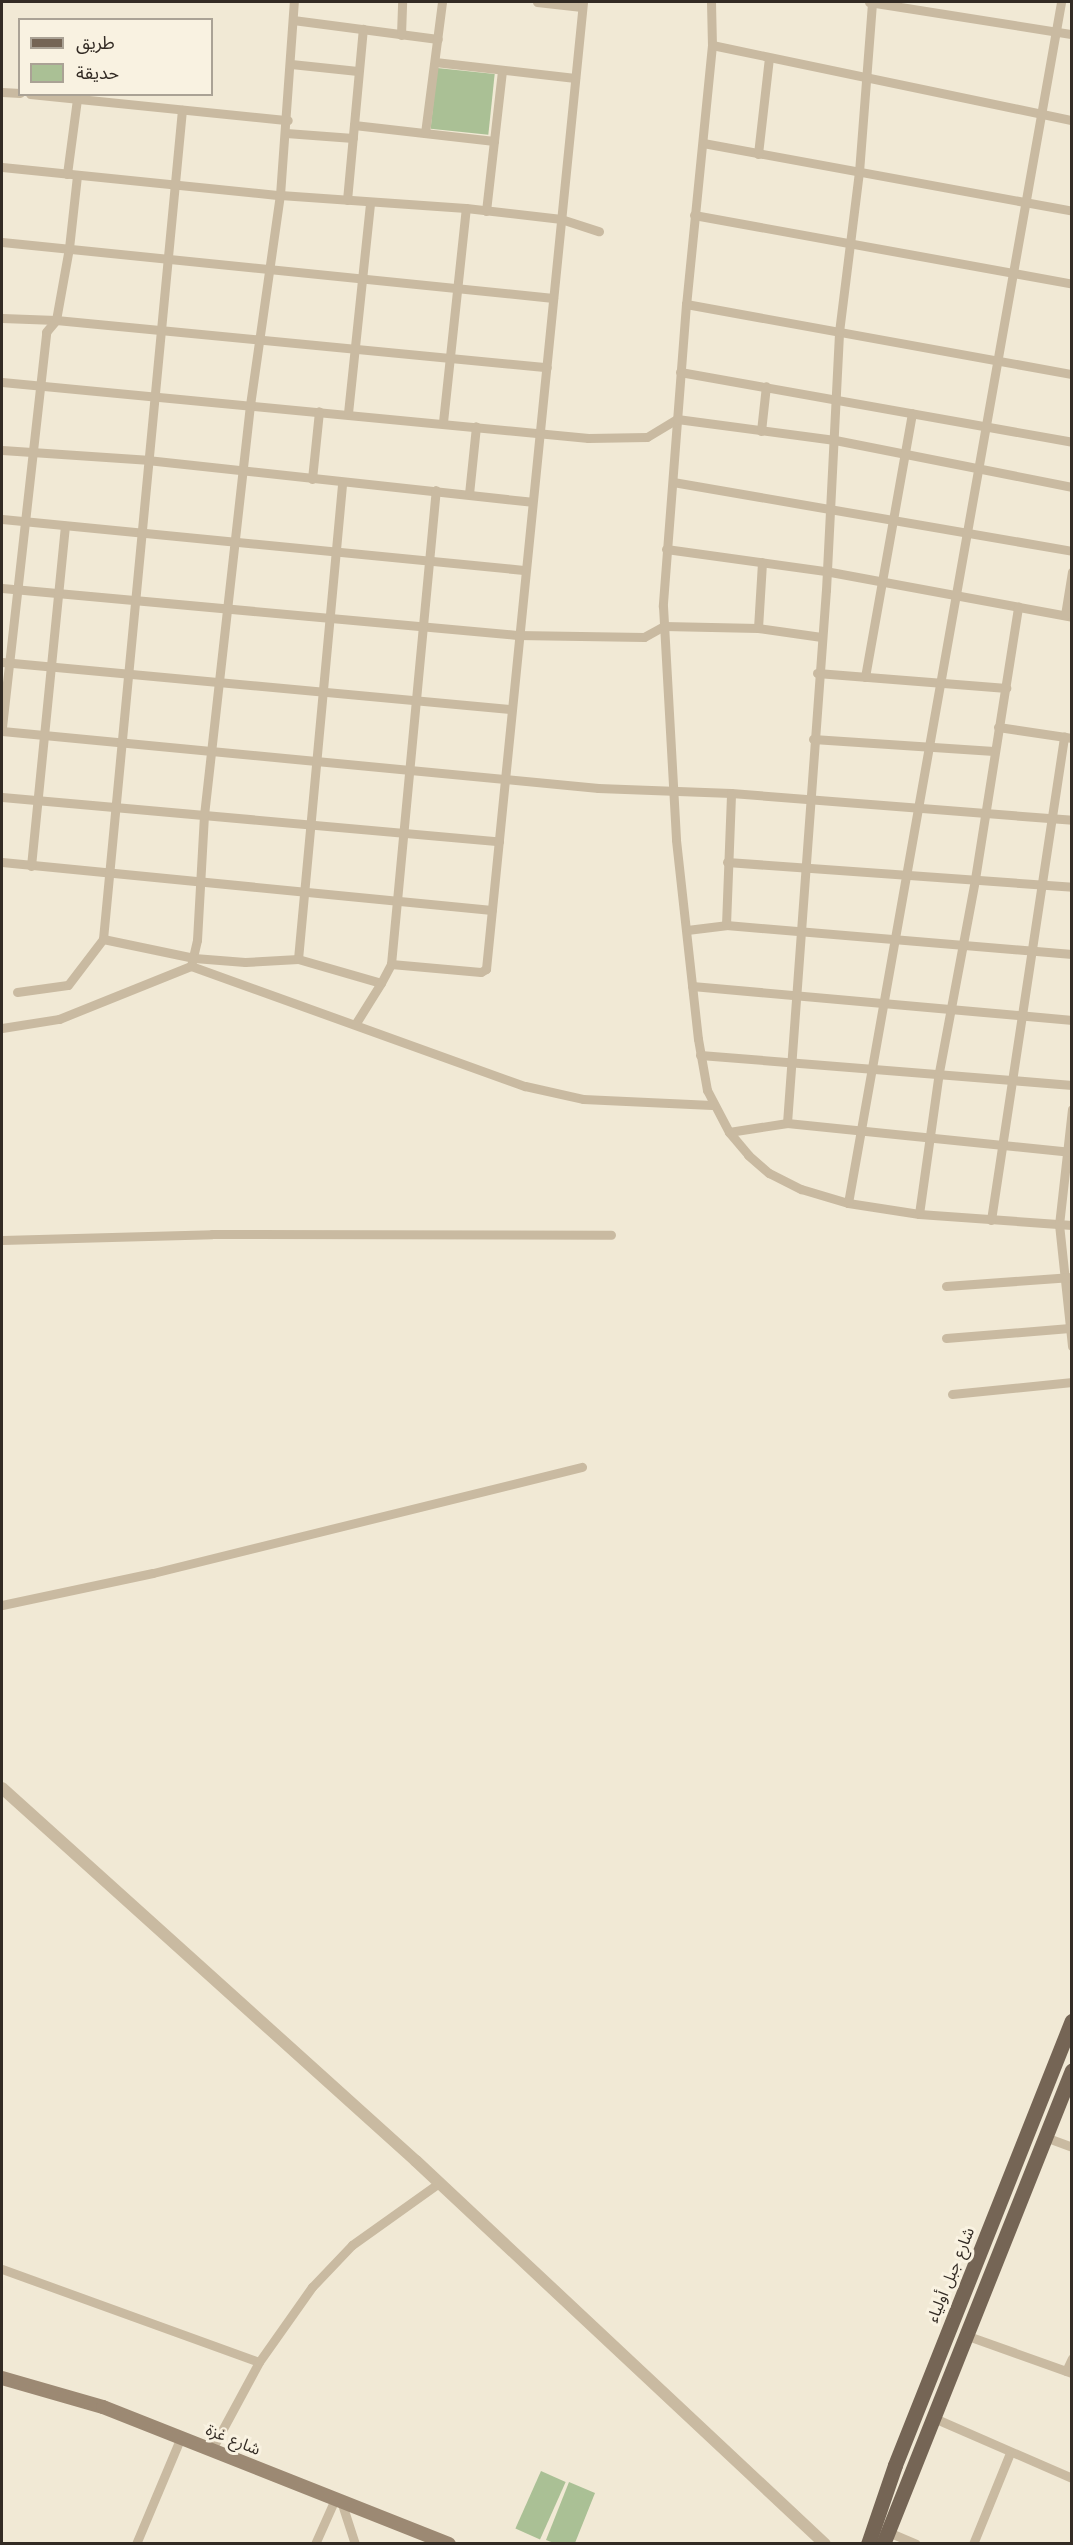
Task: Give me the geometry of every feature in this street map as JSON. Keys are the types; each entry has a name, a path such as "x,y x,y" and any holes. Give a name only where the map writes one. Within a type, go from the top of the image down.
{"main road":[{"name":"شارع جبل أولياء","path":"868,2544 895,2465 1071,2021"},
{"path":"885,2538 968,2336 1071,2070"},
{"name":"شارع غزة","path":"2,2378 66,2395 181,2437 449,2544"}],"street":[{"path":"192,962 204,815 250,405 267,267 280,195 288,120 294,2"},
{"path":"401,35 402,2"},
{"path":"425,133 441,2"},
{"path":"391,964 484,971 583,4 537,2"},
{"path":"711,2 712,45 680,372 666,549 664,626 672,790 700,1055 712,1105 729,1132 769,1173 801,1190 848,1203 919,1214 1071,1225"},
{"path":"786,1124 806,865 817,673 831,507 839,332 859,172 863,79 871,2 1055,34 1071,34"},
{"path":"848,1203 1061,2"},
{"path":"293,20 438,39"},
{"path":"347,200 363,29"},
{"path":"712,45 863,79 1071,120"},
{"path":"758,154 769,58"},
{"path":"435,62 575,78"},
{"path":"291,64 358,71"},
{"path":"486,211 502,70"},
{"path":"2,92 18,93"},
{"path":"49,96 288,120"},
{"path":"77,99 69,248 56,320 46,332 28,505 23,522 5,663 2,729 44,737 504,776 598,788 730,793 985,816 1071,820"},
{"path":"17,992 68,985 103,939 139,533 182,110"},
{"path":"354,125 494,141"},
{"path":"285,133 353,138"},
{"path":"703,143 1071,210"},
{"path":"2,167 280,195 466,208 561,219 599,231"},
{"path":"348,413 370,201"},
{"path":"443,422 466,208"},
{"path":"694,215 1071,284"},
{"path":"2,242 361,276 553,298"},
{"path":"686,304 998,358 1071,374"},
{"path":"2,318 56,320 449,356 547,368"},
{"path":"680,372 836,398 1071,442"},
{"path":"2,382 623,440 647,437 677,419 835,440 903,457 1071,487"},
{"path":"761,431 766,386"},
{"path":"312,479 319,411"},
{"path":"865,677 912,413"},
{"path":"469,494 476,426"},
{"path":"2,450 147,459 532,502"},
{"path":"298,959 342,482"},
{"path":"673,482 831,507 1071,551"},
{"path":"356,1023 391,964 436,490"},
{"path":"2,519 524,570"},
{"path":"31,866 65,526"},
{"path":"666,549 825,571 955,593 1068,616 1071,572"},
{"path":"758,628 762,562"},
{"path":"2,588 424,624 517,635 644,637 664,626 758,628 821,637"},
{"path":"919,1214 939,1072 975,879 1018,606"},
{"path":"5,663 510,709"},
{"path":"817,673 1006,688"},
{"path":"990,1220 1034,950 1052,819 1068,737 998,727"},
{"path":"813,739 994,751"},
{"path":"726,924 730,793"},
{"path":"2,797 499,841"},
{"path":"2,862 107,875 492,910"},
{"path":"727,862 806,865 1071,887"},
{"path":"687,930 726,924 801,928 1071,954"},
{"path":"103,939 192,962 537,1089 583,1099 712,1105"},
{"path":"2,1028 59,1019 192,962 298,959 381,983"},
{"path":"692,986 1071,1020"},
{"path":"700,1055 872,1066 1071,1085"},
{"path":"1071,1109 1059,1224 1067,1276 1071,1346"},
{"path":"729,1132 786,1124 1068,1152"},
{"path":"2,1240 212,1234 611,1236"},
{"path":"946,1286 1067,1276"},
{"path":"946,1338 1070,1328"},
{"path":"952,1394 1071,1382"},
{"path":"2,1605 153,1572 582,1467"},
{"path":"2,1788 439,2183 825,2544"},
{"path":"1045,2137 1071,2147"},
{"path":"212,2449 259,2362 312,2287 352,2245 439,2183"},
{"path":"2,2270 259,2362"},
{"path":"968,2336 1069,2372 1071,2358"},
{"path":"934,2418 1071,2478"},
{"path":"136,2544 181,2437"},
{"path":"973,2544 1010,2453"},
{"path":"315,2544 338,2500"},
{"path":"338,2500 355,2544"},
{"path":"885,2538 916,2544"}],"green space":[{"path":"437,68 495,74 488,135 431,129"},
{"path":"541,2471 566,2482 540,2540 515,2529"},
{"path":"569,2482 595,2493 575,2543 554,2543 546,2540"}]}
